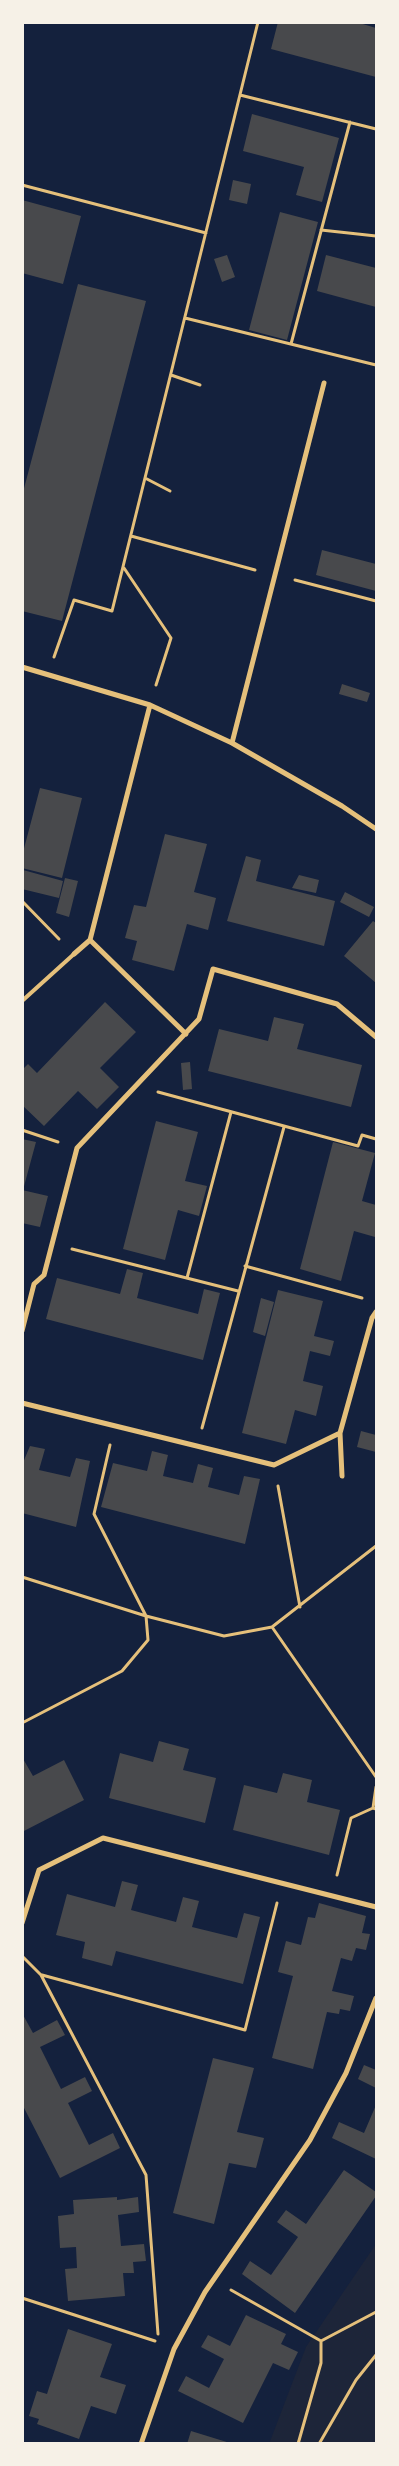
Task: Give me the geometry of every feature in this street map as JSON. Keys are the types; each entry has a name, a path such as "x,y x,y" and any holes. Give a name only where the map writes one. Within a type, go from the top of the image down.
{"street":[{"path":"232,743 324,382"},
{"path":"22,667 150,705 232,743 342,806 376,829"},
{"path":"74,954 90,940 150,705"},
{"path":"90,940 186,1034"},
{"path":"22,1331 34,1284 44,1275 77,1148 199,1019 213,969 337,1004 376,1037"},
{"path":"342,1476 340,1433 372,1318 376,1312"},
{"path":"22,1403 274,1465 340,1433"},
{"path":"22,1923 39,1870 103,1838 376,1908"},
{"path":"141,2444 174,2349 213,2280 310,2140 346,2073 376,1998"}],"lane":[{"path":"22,1001 74,954"}],"path":[{"path":"48,674 74,600 112,611 258,22"},
{"path":"240,95 376,129"},
{"path":"291,344 350,122"},
{"path":"22,185 206,233"},
{"path":"322,230 376,236"},
{"path":"185,318 376,366"},
{"path":"171,374 200,385"},
{"path":"145,478 170,491"},
{"path":"123,568 171,638 150,705"},
{"path":"22,901 74,954"},
{"path":"137,1086 358,1146 362,1135 376,1139"},
{"path":"187,1278 231,1112"},
{"path":"197,1446 284,1127"},
{"path":"22,1130 77,1148"},
{"path":"52,1244 238,1291"},
{"path":"245,1266 367,1300"},
{"path":"22,1723 122,1671 148,1640 146,1616 94,1514 115,1426"},
{"path":"274,1465 300,1607"},
{"path":"22,1577 146,1616 224,1636 272,1627 376,1546"},
{"path":"272,1627 376,1777"},
{"path":"332,1896 351,1818 375,1809 376,1787"},
{"path":"41,1975 244,2030 282,1883"},
{"path":"22,1956 41,1975 146,2175 159,2342 22,2298"},
{"path":"213,2280 321,2341"},
{"path":"321,2341 376,2312"},
{"path":"298,2444 321,2363 321,2341"},
{"path":"319,2444 356,2380 376,2355"}],"shaded area":[{"path":"376,2244 376,2443 269,2444 306,2347"}],"building":[{"path":"278,22 356,22 376,28 376,77 271,49"},
{"path":"252,114 339,138 322,202 296,195 304,167 243,151"},
{"path":"233,180 251,184 247,204 229,200"},
{"path":"22,200 81,216 63,284 22,273"},
{"path":"280,212 318,222 287,340 249,330"},
{"path":"227,255 235,277 222,282 214,259"},
{"path":"326,255 376,268 376,307 317,291"},
{"path":"78,284 146,301 62,621 22,611 22,496"},
{"path":"322,550 376,564 376,591 316,575"},
{"path":"342,684 370,693 367,702 339,694"},
{"path":"40,788 82,798 62,878 22,868 22,856"},
{"path":"165,834 207,844 194,892 216,898 208,930 187,924 174,971 132,960 137,941 125,938 134,905 146,907"},
{"path":"246,856 261,860 256,881 335,901 324,946 227,921"},
{"path":"23,870 63,881 59,898 22,889"},
{"path":"299,875 319,880 316,893 292,888"},
{"path":"65,878 78,881 69,917 56,913"},
{"path":"345,892 374,907 369,917 340,902"},
{"path":"373,921 376,923 376,983 344,956"},
{"path":"105,1002 136,1032 100,1068 119,1087 97,1109 78,1091 44,1126 22,1105 22,1070 28,1064 37,1073"},
{"path":"274,1017 304,1024 297,1049 362,1065 351,1107 208,1071 219,1029 268,1041"},
{"path":"190,1062 192,1089 183,1090 181,1063"},
{"path":"156,1121 198,1132 185,1181 207,1186 199,1216 178,1210 165,1260 123,1249"},
{"path":"22,1139 36,1142 23,1190 22,1190"},
{"path":"333,1142 375,1153 362,1201 376,1205 375,1237 354,1231 341,1281 300,1269"},
{"path":"22,1190 48,1196 40,1227 22,1223"},
{"path":"127,1269 143,1273 137,1298 198,1314 204,1289 220,1293 203,1360 46,1319 57,1278 120,1294"},
{"path":"278,1290 323,1301 314,1336 334,1341 330,1356 310,1351 303,1381 323,1386 316,1416 295,1410 286,1444 242,1433"},
{"path":"261,1298 274,1302 265,1336 253,1332"},
{"path":"361,1431 376,1435 376,1452 357,1447"},
{"path":"30,1446 45,1449 39,1470 70,1477 76,1458 90,1461 76,1527 22,1513 22,1465"},
{"path":"152,1451 168,1455 163,1476 193,1483 198,1464 213,1468 208,1487 239,1495 244,1476 260,1479 245,1544 101,1507 113,1463 147,1471"},
{"path":"159,1741 189,1749 183,1770 216,1778 205,1823 109,1798 120,1753 153,1762"},
{"path":"22,1757 33,1776 64,1760 84,1800 22,1832"},
{"path":"283,1773 312,1780 307,1802 340,1810 329,1855 233,1830 244,1785 277,1793"},
{"path":"122,1881 138,1885 131,1910 176,1922 183,1897 199,1901 192,1927 237,1938 244,1913 260,1917 243,1984 116,1951 112,1966 82,1958 85,1942 56,1935 67,1894 115,1907"},
{"path":"319,1903 366,1916 362,1933 370,1934 366,1950 356,1948 352,1961 341,1958 332,1991 354,1996 350,2011 340,2009 339,2014 327,2012 313,2069 272,2058 293,1976 278,1972 286,1941 301,1945 308,1917 315,1918"},
{"path":"22,2013 33,2033 57,2020 65,2035 40,2047 61,2089 85,2077 92,2091 68,2103 89,2145 113,2133 120,2148 60,2178 22,2104"},
{"path":"213,2058 254,2068 237,2132 264,2138 256,2168 229,2163 214,2224 173,2213"},
{"path":"364,2065 376,2070 376,2088 358,2079"},
{"path":"376,2105 376,2159 332,2138 339,2122 364,2133"},
{"path":"344,2170 376,2192 376,2196 295,2313 242,2274 250,2261 271,2275 298,2237 277,2222 286,2210 306,2224"},
{"path":"117,2197 117,2200 138,2197 139,2212 118,2215 121,2246 144,2244 146,2261 133,2262 134,2273 123,2273 125,2296 68,2301 65,2269 77,2268 76,2247 60,2248 58,2216 74,2214 73,2200"},
{"path":"246,2315 286,2334 281,2344 298,2352 289,2370 273,2363 243,2423 178,2391 186,2376 209,2388 224,2359 201,2347 208,2335 230,2346"},
{"path":"68,2329 112,2344 100,2377 126,2385 116,2414 91,2406 79,2439 37,2424 39,2419 29,2416 37,2391 47,2394"},
{"path":"191,2431 230,2443 230,2444 187,2444"}]}
